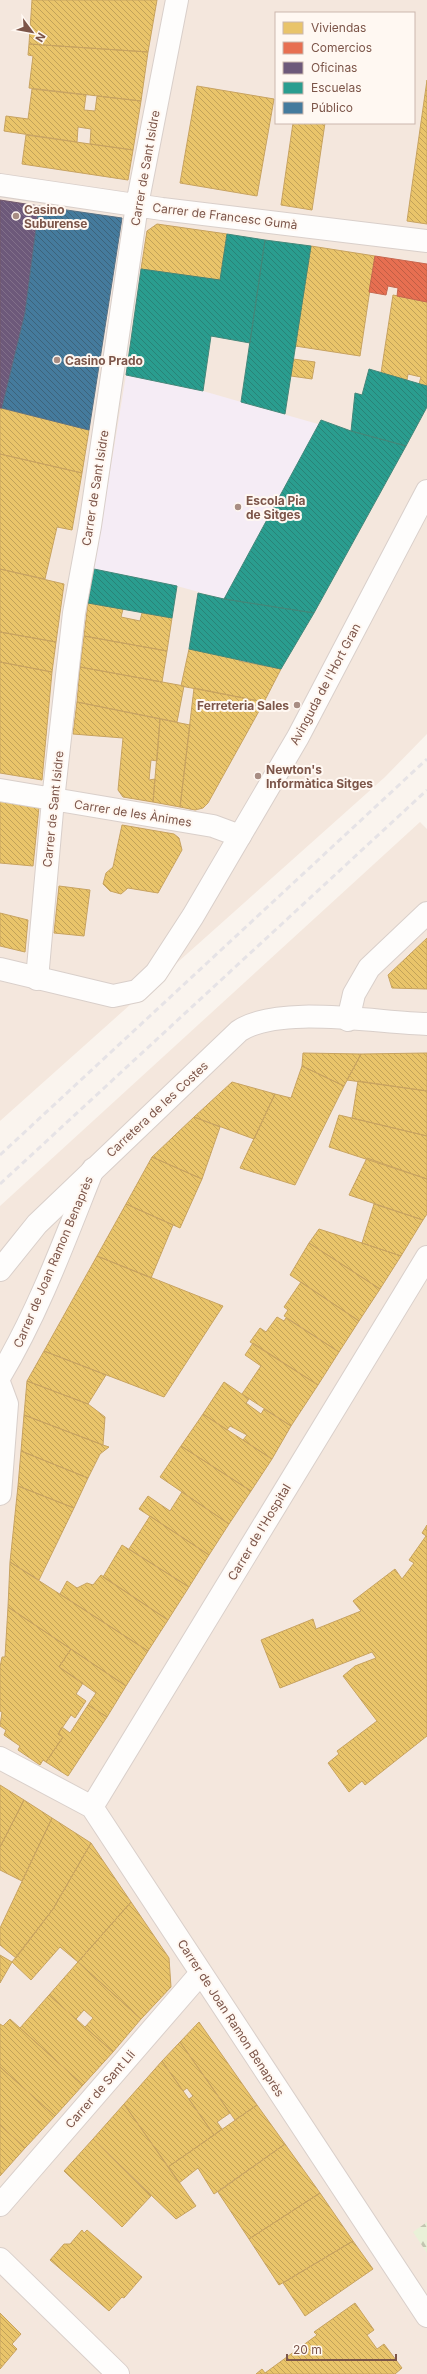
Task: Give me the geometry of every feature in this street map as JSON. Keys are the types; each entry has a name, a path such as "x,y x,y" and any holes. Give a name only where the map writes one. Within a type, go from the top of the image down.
{"street":[{"name":"Carrer de Sant Isidre","path":"37,978 53,800 74,613 90,526 137,205 177,0"},
{"name":"Carrer de Francesc Gumà","path":"0,185 137,205 427,241"},
{"name":"Avinguda de l'Hort Gran","path":"37,978 113,996 137,991 156,974 298,737 427,491"},
{"name":"Carrer de les Ànimes","path":"0,790 213,826 240,836"},
{"path":"348,1020 354,994 369,968 427,913"},
{"path":"0,969 37,978"},
{"name":"Carretera de les Costes","path":"0,1270 37,1224 239,1031 249,1024 286,1017 427,1024"},
{"name":"Carrer de Joan Ramon Benaprès","path":"0,1376 15,1350 59,1253 94,1169"},
{"name":"Carrer de l'Hospital","path":"92,1807 427,1257"},
{"path":"0,1385 7,1404 0,1494"},
{"name":"Carrer de Joan Ramon Benaprès","path":"0,1758 92,1807 427,2316"},
{"name":"Carrer de Sant Lli","path":"0,2205 201,1973"},
{"path":"0,2259 118,2374"}],"shaded area":[{"path":"0,0 427,0 427,734 385,777 0,1121"},
{"name":"Escola Pia de Sitges","path":"126,375 203,391 318,424 321,420 351,431 224,599 177,586 94,569"},
{"path":"420,822 427,829 427,2374 0,2374 0,1206"}],"green space":[{"path":"427,2222 427,2253 413,2232"}],"building: Viviendas":[{"path":"32,0 157,0 148,52 29,44"},
{"path":"29,44 148,52 141,101 29,88 33,56 28,55"},
{"path":"427,80 427,224 407,221"},
{"path":"197,86 274,99 257,196 180,183"},
{"path":"32,89 86,95 84,110 95,111 97,96 141,101 133,150 90,144 91,129 78,127 77,142 4,131 6,116 28,119"},
{"path":"293,124 325,124 312,210 281,205"},
{"path":"26,135 133,150 128,180 22,164"},
{"path":"157,224 227,234 220,280 141,269 147,231"},
{"path":"311,246 375,256 360,356 295,346"},
{"path":"393,295 427,302 427,386 419,384 421,377 408,374 407,380 381,373"},
{"path":"293,359 315,362 312,379 291,376"},
{"path":"0,408 89,430 82,473 0,454"},
{"path":"0,454 82,473 72,530 57,527 45,579 0,569"},
{"path":"0,569 64,584 56,642 0,632"},
{"path":"88,603 123,609 121,617 140,621 142,613 172,618 167,651 84,636"},
{"path":"0,632 56,642 52,672 0,662"},
{"path":"84,636 167,651 162,682 80,667"},
{"path":"189,649 240,658 239,661 281,669 264,702 181,686"},
{"path":"0,662 52,672 42,780 0,773"},
{"path":"80,667 184,686 177,722 77,702"},
{"path":"194,688 264,702 208,803 203,808 195,810 180,807"},
{"path":"77,702 160,719 157,761 151,760 149,780 155,779 153,802 123,797 118,790 123,738 73,734"},
{"path":"160,719 190,725 180,807 153,802"},
{"path":"0,800 39,807 33,866 0,863"},
{"path":"122,825 174,834 179,838 182,850 158,893 128,888 121,894 110,891 103,884 106,873 113,867"},
{"path":"59,886 90,890 84,936 54,933"},
{"path":"0,913 28,920 25,952 0,946"},
{"path":"427,938 427,989 392,988 388,975"},
{"path":"303,1053 361,1054 344,1086 302,1066"},
{"path":"427,1053 427,1091 347,1080 361,1054"},
{"path":"302,1066 344,1086 295,1185 240,1168 275,1094 291,1098"},
{"path":"358,1081 427,1091 427,1136 352,1118"},
{"path":"232,1082 275,1094 254,1139 194,1117"},
{"path":"339,1115 427,1136 427,1179 329,1147"},
{"path":"194,1117 220,1127 202,1179 152,1157"},
{"path":"152,1157 202,1179 180,1228 126,1204"},
{"path":"367,1158 427,1179 427,1214 423,1220 349,1195"},
{"path":"126,1204 173,1225 151,1278 97,1256"},
{"path":"374,1204 423,1220 401,1256 362,1243"},
{"path":"319,1229 401,1256 380,1289 309,1243"},
{"path":"309,1243 380,1289 359,1321 290,1275"},
{"path":"97,1256 223,1306 164,1397 44,1351"},
{"path":"301,1282 359,1321 339,1352 284,1316 288,1310 284,1307"},
{"path":"277,1317 284,1321 286,1318 339,1352 318,1385 250,1342 260,1328 266,1332"},
{"path":"253,1343 318,1385 291,1426 242,1394 261,1366 245,1355"},
{"path":"44,1351 106,1375 88,1404 27,1381"},
{"path":"27,1381 88,1404 105,1417 103,1445 24,1415"},
{"path":"224,1382 249,1399 246,1403 261,1414 264,1409 291,1426 272,1459 243,1440 247,1435 230,1426 227,1430 203,1414"},
{"path":"203,1414 272,1459 251,1491 181,1446"},
{"path":"24,1415 109,1447 100,1454 88,1478 21,1451"},
{"path":"181,1446 251,1491 229,1524 160,1477"},
{"path":"21,1451 88,1478 74,1508 18,1486"},
{"path":"18,1486 74,1508 39,1580 10,1562"},
{"path":"182,1492 229,1524 209,1555 139,1509 148,1496 170,1511"},
{"path":"150,1516 209,1555 189,1587 129,1549"},
{"path":"427,1525 427,1736 365,1785 362,1781 349,1792 328,1763 339,1754 337,1751 377,1721 343,1676 355,1666 376,1658 372,1652 280,1688 261,1640 313,1619 316,1629 361,1611 353,1601 395,1569 402,1579 414,1563 409,1560 426,1536 422,1533"},
{"path":"122,1545 189,1587 168,1620 103,1577"},
{"path":"10,1562 148,1651 126,1686 8,1607"},
{"path":"101,1575 168,1620 148,1651 60,1594 67,1581 77,1588 87,1583 93,1585"},
{"path":"8,1607 71,1649 59,1667 83,1683 76,1694 86,1701 75,1718 71,1715 58,1734 63,1737 46,1762 43,1760 40,1765 18,1750 20,1746 4,1735 6,1730 0,1726 2,1712 0,1711 0,1667 2,1657 5,1657"},
{"path":"71,1649 126,1686 107,1717 88,1705 96,1693 59,1667"},
{"path":"88,1705 107,1717 68,1776 46,1762 63,1737 58,1734 62,1727 70,1733"},
{"path":"0,1785 24,1800 0,1847"},
{"path":"24,1800 52,1818 22,1881 0,1870 0,1847"},
{"path":"52,1818 91,1843 53,1909 16,1958 0,1945 0,1928"},
{"path":"91,1843 131,1902 78,1962 60,1947 31,1980 12,1962 53,1909"},
{"path":"131,1902 169,1958 171,1987 141,2019 78,1962"},
{"path":"0,1955 12,1962 0,1983"},
{"path":"78,1962 141,2019 113,2052 85,2027 93,2018 84,2010 76,2019 49,1995"},
{"path":"49,1995 113,2052 83,2085 20,2028"},
{"path":"10,2019 83,2085 55,2116 0,2067 0,2024 3,2026"},
{"path":"199,2022 257,2105 235,2120 180,2042"},
{"path":"180,2042 230,2113 217,2122 222,2129 214,2135 189,2099 193,2096 187,2088 183,2091 162,2061"},
{"path":"162,2061 214,2135 168,2167 124,2104"},
{"path":"0,2067 55,2116 25,2148 0,2125"},
{"path":"124,2104 196,2206 176,2219 93,2139"},
{"path":"257,2105 285,2144 214,2194 198,2168 179,2183 168,2167"},
{"path":"0,2125 25,2148 0,2176"},
{"path":"93,2139 151,2196 122,2227 64,2171"},
{"path":"285,2144 320,2193 249,2239 218,2192"},
{"path":"320,2193 353,2241 279,2285 249,2239"},
{"path":"82,2230 84,2233 87,2230 142,2277 124,2298 122,2297 109,2311 50,2260 64,2244 70,2244"},
{"path":"353,2241 373,2269 305,2316 283,2283"},
{"path":"355,2303 374,2330 367,2335 377,2349 384,2344 402,2368 395,2374 256,2374 262,2369 265,2373 317,2335 314,2332"},
{"path":"0,2313 21,2334 12,2344 17,2349 0,2369"}],"building: Comercios":[{"path":"375,256 427,264 427,302 397,296 398,288 388,286 386,295 369,292"}],"building: Oficinas":[{"path":"0,200 39,206 25,313 2,408 0,408"}],"building: Escuelas":[{"path":"227,234 265,240 250,343 211,336 203,391 126,375 141,269 220,280"},
{"path":"265,240 311,246 285,414 241,402"},
{"path":"369,369 427,386 427,407 406,446 351,431 355,393 362,395"},
{"path":"321,420 351,431 406,446 314,613 224,599"},
{"path":"94,569 177,586 172,618 88,603"},
{"path":"198,593 224,599 314,613 281,669 189,649"}],"building: Público":[{"name":"Casino Prado","path":"39,206 122,218 89,430 2,408 25,313"}],"railway":[{"path":"0,1155 427,759"},
{"path":"0,1184 427,790"}],"place":[{"name":"Casino Suburense","path":"16,216"},
{"name":"Casino Prado","path":"57,360"},
{"name":"Escola Pia de Sitges","path":"238,507"},
{"name":"Ferreteria Sales","path":"297,705"},
{"name":"Newton's Informàtica Sitges","path":"258,776"}]}
